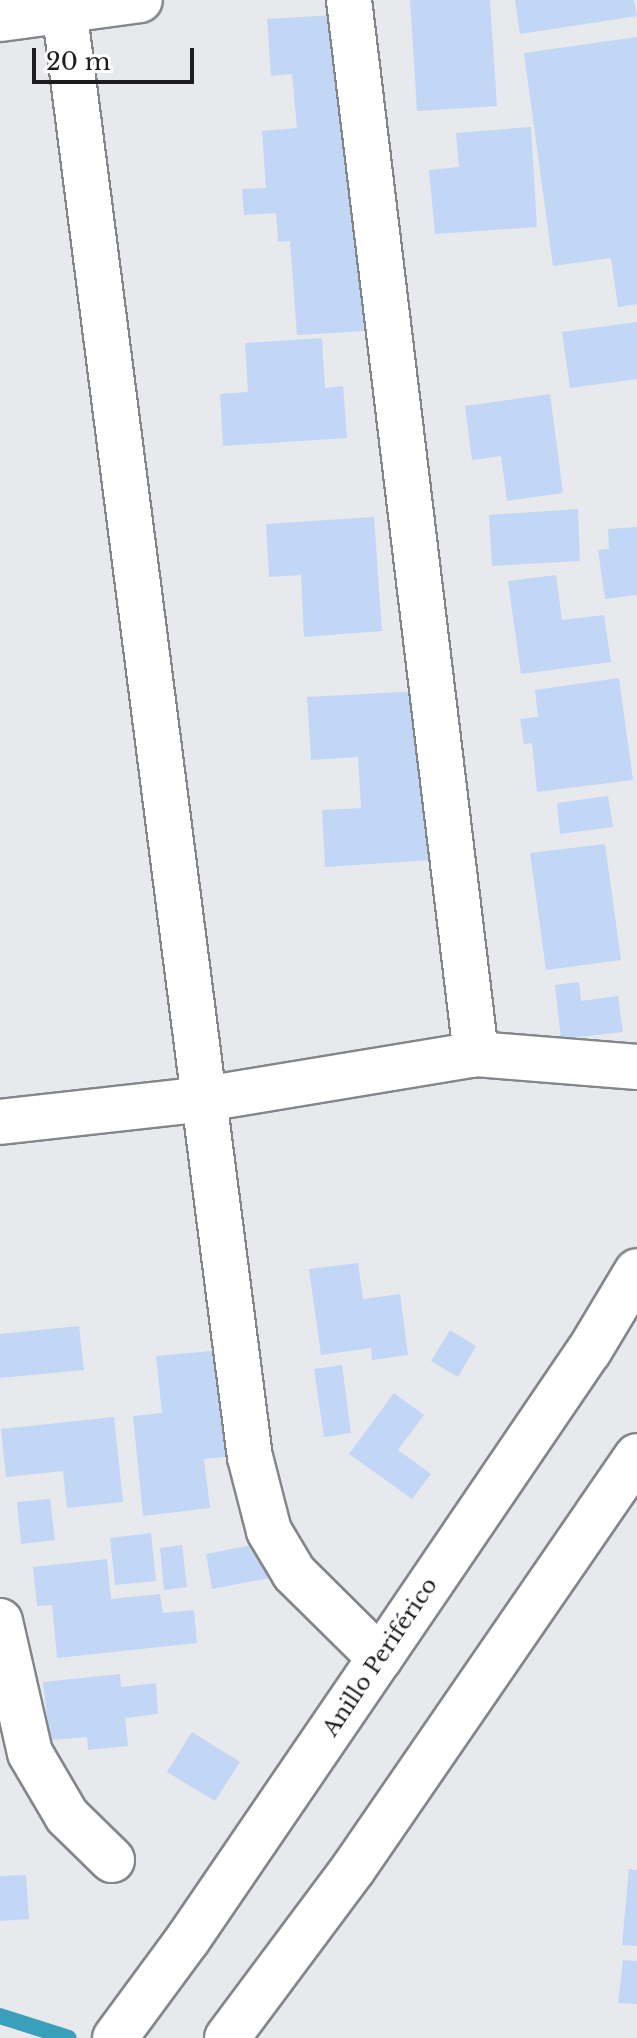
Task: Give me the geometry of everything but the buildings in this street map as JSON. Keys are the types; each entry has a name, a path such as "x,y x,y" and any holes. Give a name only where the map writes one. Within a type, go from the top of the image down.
{"main road":[{"path":"0,19 64,4 140,0"},
{"path":"349,0 476,1054"},
{"path":"64,4 250,1457 269,1531 294,1573 380,1658"},
{"path":"0,1122 205,1099 476,1054 637,1067"},
{"name":"Anillo Periférico","path":"115,2038 188,1939 589,1351 637,1271"},
{"path":"227,2038 353,1869 637,1456"},
{"path":"0,1621 30,1753 67,1816 112,1860"}],"waterway":[{"path":"0,2016 69,2038"}]}
